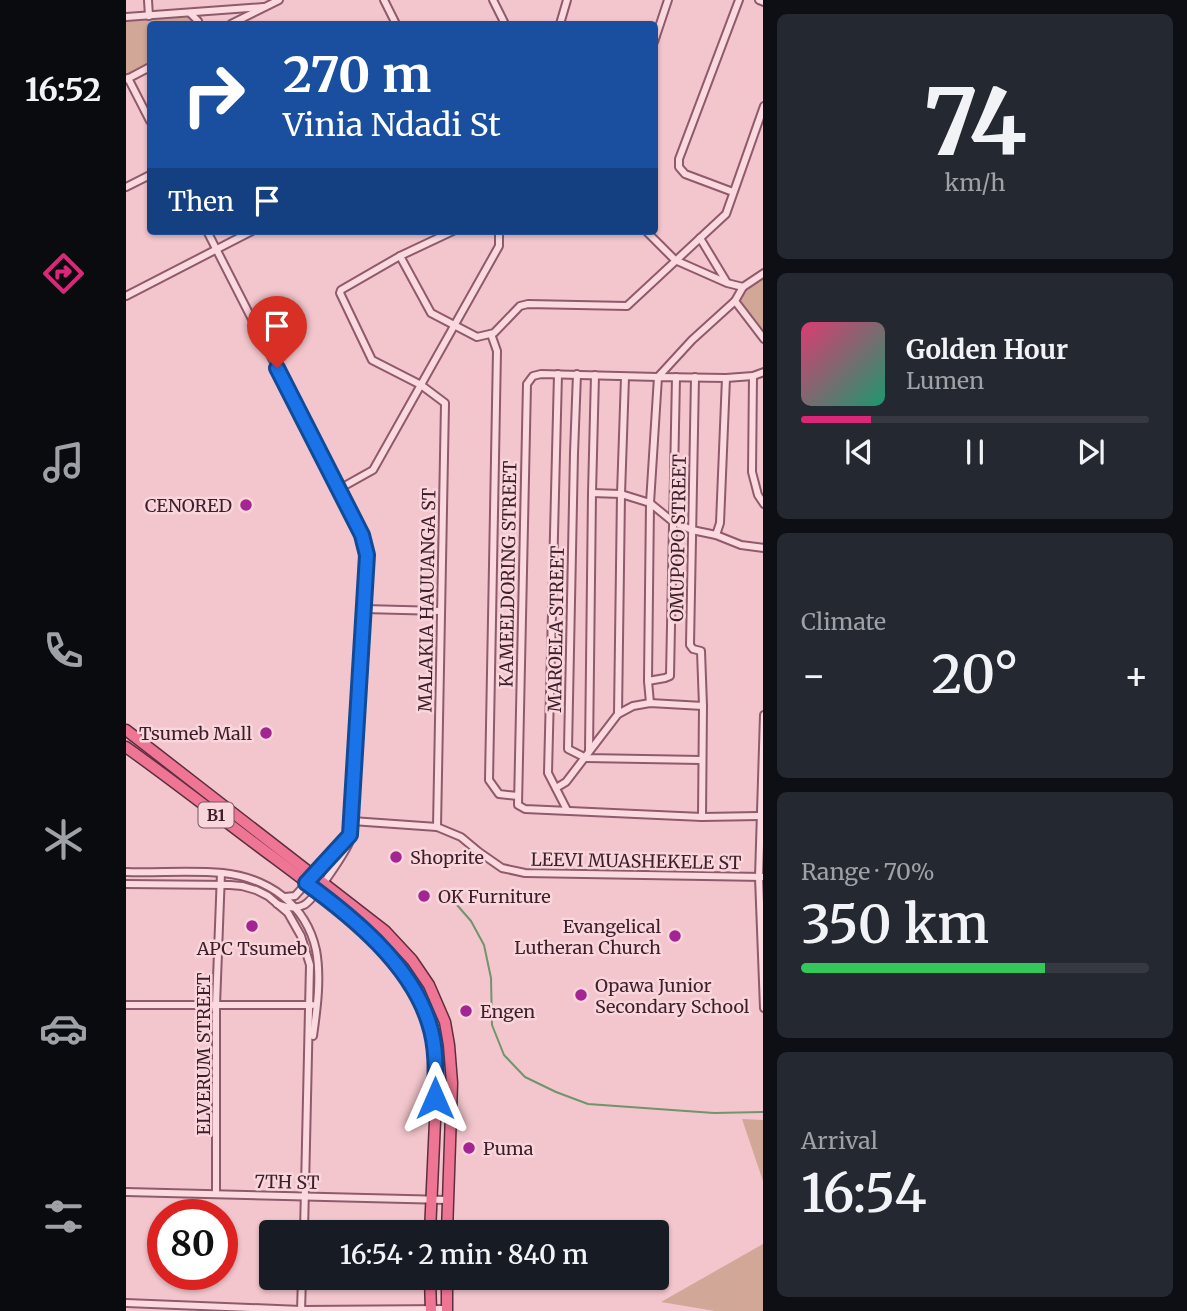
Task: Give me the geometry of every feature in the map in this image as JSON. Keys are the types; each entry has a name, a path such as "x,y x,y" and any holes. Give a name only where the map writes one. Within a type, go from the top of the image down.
{"highway":[{"name":"B1","path":"126,730 310,879"},
{"name":"B1","path":"126,747 385,931 412,960 429,985 445,1022 452,1071 447,1220"},
{"name":"B1","path":"320,886 389,955 406,977 423,1006 432,1032 436,1072 431,1220"},
{"path":"430,1290 431,1310"},
{"path":"447,1290 447,1310"}],"street":[{"path":"148,0 149,16"},
{"path":"237,21 279,0"},
{"path":"384,0 394,21"},
{"path":"493,0 504,21"},
{"path":"561,21 567,0"},
{"path":"658,30 668,0"},
{"path":"733,191 685,174 679,167 679,159 739,0"},
{"path":"126,18 264,7"},
{"path":"190,13 198,21"},
{"path":"147,68 127,79 147,116"},
{"path":"400,256 431,313 477,337 494,333 520,306 528,304 627,306 726,214 763,109"},
{"path":"126,187 147,176"},
{"path":"209,235 362,535 367,555 349,842 338,863 302,912 316,949 318,964 308,1069 305,1220"},
{"path":"126,296 244,235"},
{"path":"421,385 372,360 340,293 400,256 445,235"},
{"path":"339,489 373,470 499,246 499,235"},
{"path":"650,235 675,260 743,288"},
{"path":"700,238 727,283"},
{"path":"650,703 650,503 658,377 692,340 735,301 743,288 763,274"},
{"path":"735,301 763,337"},
{"path":"491,334 497,351 489,780 499,794 518,796 517,805 521,808 702,817 760,816"},
{"name":"KAMEELDORING STREET","path":"518,796 527,384 533,376 541,374 726,378 763,372"},
{"path":"558,374 548,774 567,810"},
{"name":"MAROELA STREET","path":"577,374 568,749 588,754"},
{"path":"588,754 595,375"},
{"path":"753,376 752,472 758,495 763,502"},
{"path":"618,714 625,377"},
{"path":"648,681 670,676 676,377"},
{"name":"OMUPOPO STREET","path":"695,377 690,645 701,651 702,817"},
{"path":"716,535 720,523 726,378"},
{"name":"MALAKIA HAUUANGA ST","path":"421,385 445,403 437,827"},
{"path":"592,493 621,494 650,503 672,522 692,530 716,535 741,545 763,548"},
{"path":"365,609 441,611"},
{"path":"556,788 564,785 618,714 633,706 650,703 703,706"},
{"path":"763,740 760,816 763,1005"},
{"path":"588,754 701,760"},
{"name":"LEEVI MUASHEKELE ST","path":"352,821 437,827 461,837 502,868 525,873 761,877"},
{"path":"291,908 295,896 350,835"},
{"path":"126,872 221,873 253,880 285,897 306,948 314,1005"},
{"name":"ELVERUM STREET","path":"216,1194 216,1005 221,873"},
{"path":"126,884 243,886 268,896 277,904 291,908 304,920"},
{"path":"285,897 295,896"},
{"path":"291,908 305,905"},
{"path":"126,1005 314,1005"},
{"name":"7TH ST","path":"126,1192 447,1200"},
{"path":"301,1310 302,1290"},
{"path":"126,1303 301,1310 447,1310"}],"shaded area":[{"path":"190,13 197,21 147,21 147,68 126,79 126,17"},
{"path":"763,277 763,339 737,304 744,290"},
{"path":"742,1119 763,1120 763,1181"},
{"path":"763,1244 763,1311 715,1311 661,1302"}],"waterway":[{"path":"450,897 471,921 484,945 491,978 492,1025 504,1055 525,1077 588,1104 714,1113 763,1112"}],"place":[{"name":"CENORED","path":"246,505"},
{"name":"Tsumeb Mall","path":"266,733"},
{"name":"Shoprite","path":"396,857"},
{"name":"OK Furniture","path":"424,896"},
{"name":"APC Tsumeb","path":"252,926"},
{"name":"Evangelical Lutheran Church","path":"675,936"},
{"name":"Opawa Junior Secondary School","path":"581,995"},
{"name":"Engen","path":"466,1011"},
{"name":"Puma","path":"469,1148"}],"route":[{"path":"277,368 362,535 367,555 350,835 306,883 382,947 415,990 430,1024 433,1040 435,1098"}]}
